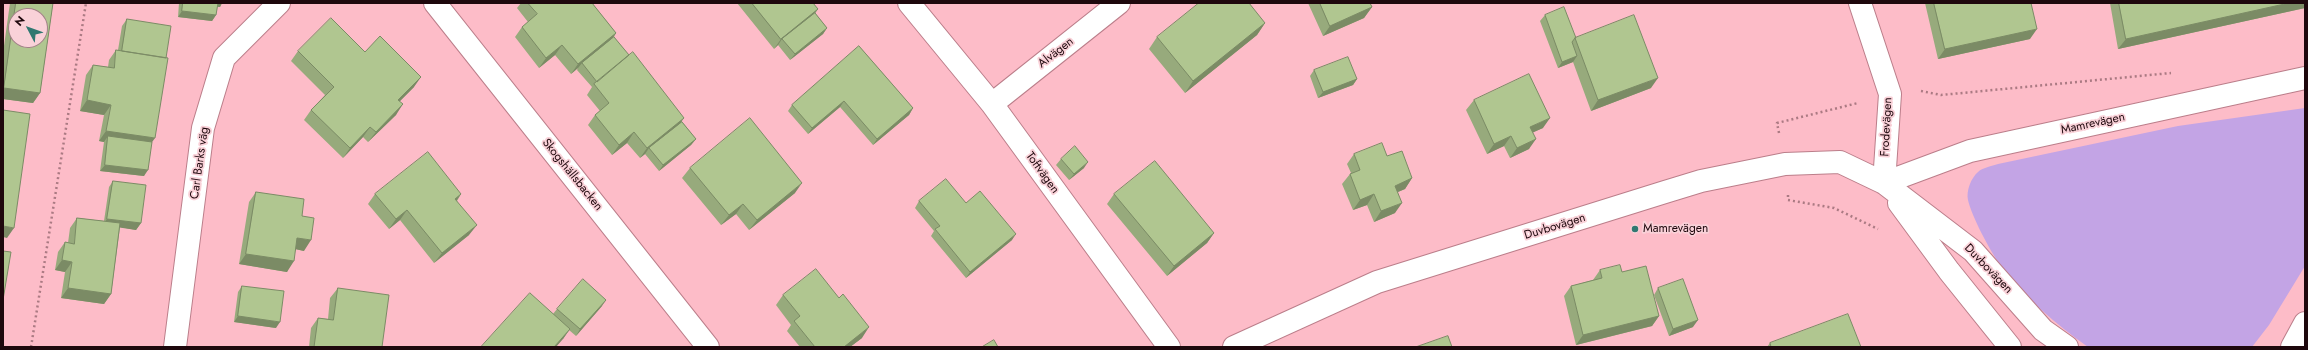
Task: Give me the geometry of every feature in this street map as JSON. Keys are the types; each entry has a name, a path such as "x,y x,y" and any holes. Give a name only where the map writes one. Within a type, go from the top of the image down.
{"street":[{"name":"Carl Barks väg","path":"175,347 203,128 224,58 279,3"},
{"name":"Skogshällsbacken","path":"435,3 708,347"},
{"name":"Toftvägen","path":"909,3 992,104 1169,347"},
{"name":"Alvägen","path":"992,104 1119,3"},
{"name":"Frodevägen","path":"1860,3 1890,94 1884,183"},
{"name":"Mamrevägen","path":"1884,183 1970,151 2305,78"},
{"name":"Duvbovägen","path":"1234,347 1377,282 1701,182 1785,164 1840,162 1884,183 1973,251 2043,330 2067,347"},
{"name":"Duvbovägen","path":"1884,183 1948,271 2010,347"},
{"path":"2292,347 2305,323"}],"path":[{"path":"31,347 86,3"},
{"path":"1777,123 1910,89 1941,95 2175,73"}],"shaded area":[{"path":"2305,108 2305,266 2269,325 2252,347 2088,347 2042,310 2010,277 1997,260 1987,243 1977,224 1968,200 1968,193 1973,178 1978,172 1987,167 2178,126"}],"building":[{"path":"16,3 53,3 48,38 48,8 15,8"},
{"path":"183,3 218,3 216,15 182,11"},
{"path":"528,3 592,3 616,33 578,64 562,45 546,58 522,27 537,14"},
{"path":"752,3 813,3 818,9 781,39"},
{"path":"1199,3 1249,3 1265,23 1193,81 1157,37"},
{"path":"1320,3 1370,3 1372,7 1330,26"},
{"path":"1934,3 2031,3 2037,29 1945,49"},
{"path":"2119,3 2289,3 2126,39"},
{"path":"1564,7 1576,38 1572,42 1577,56 1562,62 1545,15"},
{"path":"815,13 827,28 795,54 782,39"},
{"path":"1634,15 1658,78 1598,100 1575,38"},
{"path":"331,18 365,52 380,36 421,77 398,100 403,104 376,132 370,127 350,148 311,110 334,87 298,51"},
{"path":"127,19 171,26 166,58 122,51"},
{"path":"614,37 629,55 597,82 582,63"},
{"path":"859,46 913,108 877,139 844,101 812,128 792,105"},
{"path":"10,48 46,48 40,93 4,88"},
{"path":"116,50 168,58 155,138 106,131 111,105 87,100 93,65 114,68"},
{"path":"633,52 684,118 647,148 634,132 619,145 595,115 609,103 594,84"},
{"path":"1348,57 1357,79 1323,92 1314,70"},
{"path":"1529,74 1550,118 1530,127 1536,139 1517,148 1511,136 1494,144 1474,100"},
{"path":"3,110 30,114 14,228 3,226"},
{"path":"750,118 802,183 757,220 743,204 729,215 690,168"},
{"path":"682,122 696,139 663,165 649,148"},
{"path":"108,136 152,142 148,170 105,165"},
{"path":"1382,143 1387,156 1402,151 1412,178 1395,186 1402,203 1381,211 1374,194 1360,200 1350,174 1360,170 1354,154"},
{"path":"1075,146 1088,162 1074,174 1061,159"},
{"path":"428,152 461,194 455,199 477,225 442,253 407,210 396,219 375,194"},
{"path":"1155,161 1214,233 1174,266 1114,194"},
{"path":"946,179 966,203 980,191 1016,234 970,272 935,229 940,226 919,201"},
{"path":"113,181 146,185 141,223 107,219"},
{"path":"256,192 304,199 302,216 314,218 311,240 297,238 294,261 246,254"},
{"path":"77,218 120,223 111,294 68,288 72,262 62,260 65,242 74,244"},
{"path":"3,251 11,252 3,300"},
{"path":"1620,265 1622,272 1646,266 1659,316 1583,335 1571,286 1602,278 1600,270"},
{"path":"816,269 839,298 843,294 869,327 844,347 815,347 794,321 800,316 783,295"},
{"path":"583,279 606,300 580,329 557,309"},
{"path":"1683,279 1698,320 1673,329 1658,288"},
{"path":"242,286 284,291 280,322 238,316"},
{"path":"338,288 389,295 382,347 314,347 318,318 333,320"},
{"path":"530,293 570,329 554,347 481,347"},
{"path":"1848,314 1861,347 1771,347 1770,343"},
{"path":"1448,336 1452,347 1416,347"},
{"path":"994,340 998,347 982,347"}],"place":[{"name":"Mamrevägen","path":"1635,229"}]}
